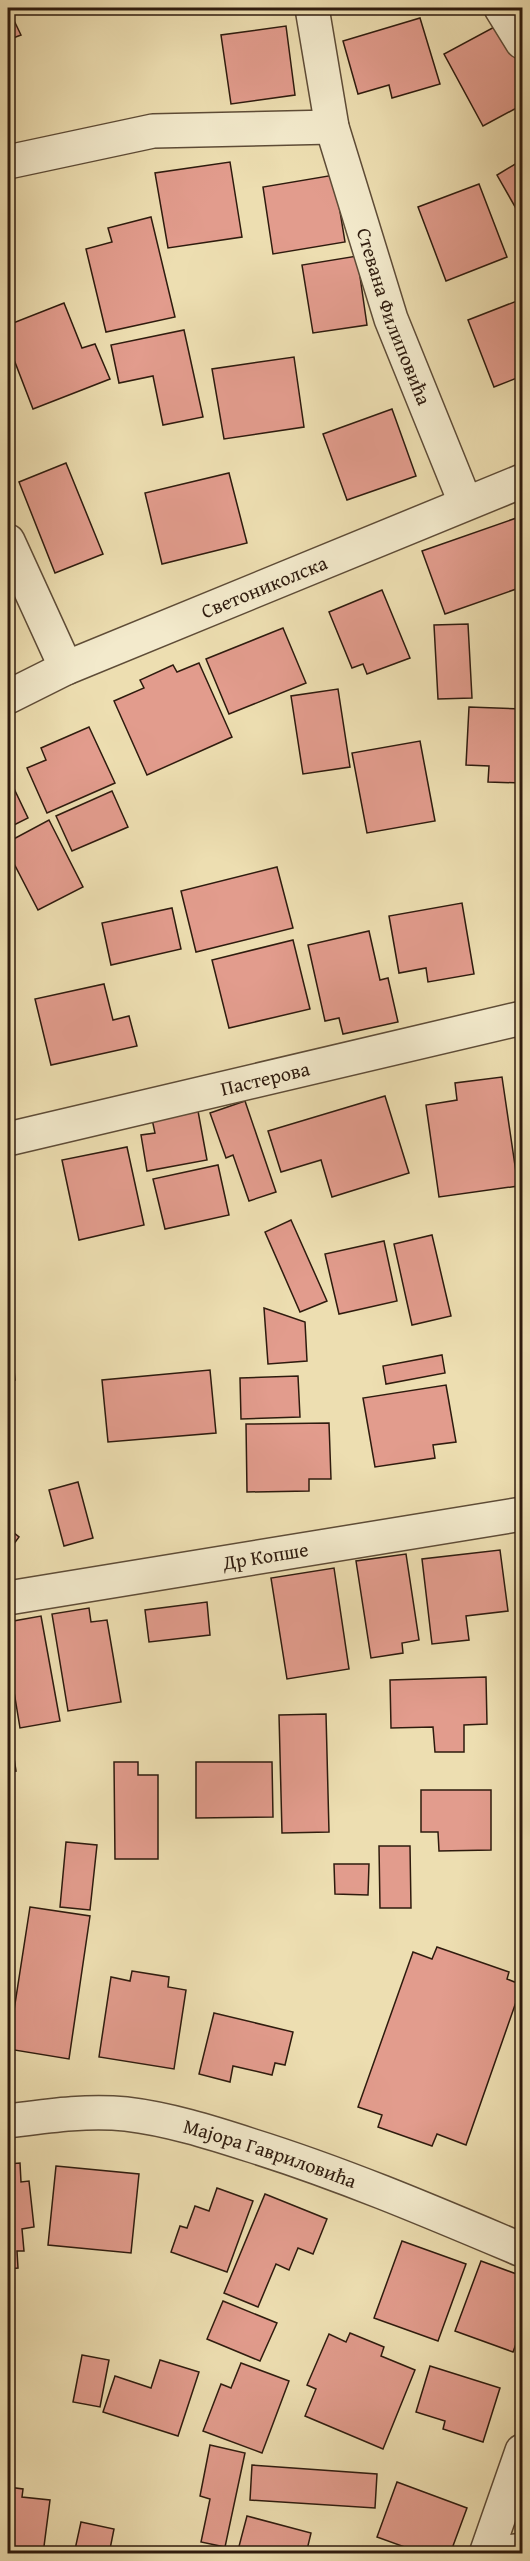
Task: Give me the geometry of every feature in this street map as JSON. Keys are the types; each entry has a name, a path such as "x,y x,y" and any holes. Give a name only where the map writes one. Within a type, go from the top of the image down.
{"street":[{"name":"Стевана Филиповића","path":"312,8 332,127 391,319 465,502"},
{"path":"501,8 522,42"},
{"path":"8,162 153,131 332,127"},
{"name":"Светониколска","path":"8,697 66,668 465,502 522,482"},
{"path":"8,541 66,668"},
{"name":"Пастерова","path":"8,1139 522,1018"},
{"name":"Др Копше","path":"8,1598 522,1514"},
{"name":"Мајора Гавриловића","path":"8,2121 74,2112 126,2114 173,2122 297,2159 360,2182 522,2250"},
{"path":"486,2553 522,2451"},
{"path":"492,2553 522,2550"}],"building":[{"path":"8,8 21,35 8,40"},
{"path":"420,18 440,84 392,98 389,85 358,94 343,41"},
{"path":"498,25 522,70 522,105 483,126 444,54"},
{"path":"286,26 295,95 231,104 221,35"},
{"path":"522,160 522,219 497,175"},
{"path":"230,162 242,237 168,248 155,173"},
{"path":"334,175 345,242 273,254 263,187"},
{"path":"479,184 507,257 446,281 418,207"},
{"path":"151,217 175,317 106,332 86,249 112,242 108,228"},
{"path":"357,256 367,325 313,333 302,265"},
{"path":"522,299 522,376 494,387 468,320"},
{"path":"64,303 82,348 95,344 110,379 33,409 8,344 8,325"},
{"path":"184,330 203,417 163,425 153,376 119,383 111,345"},
{"path":"294,357 304,427 224,439 212,369"},
{"path":"392,409 416,476 347,500 323,434"},
{"path":"66,463 103,554 55,573 19,482"},
{"path":"229,473 247,543 162,564 145,493"},
{"path":"522,516 522,587 445,614 422,551"},
{"path":"382,590 410,658 367,674 363,664 352,668 329,612"},
{"path":"468,624 472,698 438,699 434,625"},
{"path":"283,628 306,683 229,714 206,659"},
{"path":"199,663 232,737 147,775 114,701 144,688 140,680 173,665 177,672"},
{"path":"338,689 350,767 303,774 291,696"},
{"path":"469,707 522,709 522,783 488,782 489,766 466,765"},
{"path":"89,727 115,783 47,813 27,768 46,760 41,748"},
{"path":"420,741 435,821 367,833 352,753"},
{"path":"8,776 28,818 8,828"},
{"path":"112,791 128,827 72,851 56,816"},
{"path":"49,820 83,887 38,910 8,852 8,842"},
{"path":"277,867 293,928 196,952 181,891"},
{"path":"462,903 474,974 428,982 426,968 399,973 389,916"},
{"path":"172,908 181,949 111,965 102,923"},
{"path":"369,931 380,980 388,978 398,1022 343,1034 339,1018 325,1021 308,945"},
{"path":"293,940 310,1009 229,1028 212,960"},
{"path":"104,984 113,1020 129,1016 137,1046 51,1065 35,999"},
{"path":"502,1077 518,1186 439,1197 426,1105 457,1100 455,1083"},
{"path":"385,1096 409,1173 332,1197 321,1160 281,1172 268,1131"},
{"path":"245,1101 276,1192 249,1201 233,1155 226,1158 210,1113"},
{"path":"198,1111 207,1160 147,1171 141,1135 155,1133 152,1119"},
{"path":"127,1147 144,1225 79,1240 62,1160"},
{"path":"218,1165 229,1215 165,1229 153,1179"},
{"path":"8,1216 14,1273 8,1273"},
{"path":"291,1220 327,1301 300,1312 265,1232"},
{"path":"432,1235 451,1316 412,1325 394,1244"},
{"path":"384,1241 397,1301 339,1314 325,1254"},
{"path":"264,1308 305,1322 307,1361 268,1364"},
{"path":"8,1330 10,1330 15,1380 8,1381"},
{"path":"442,1355 445,1373 386,1384 383,1366"},
{"path":"210,1370 216,1433 108,1442 102,1380"},
{"path":"298,1376 300,1417 241,1419 240,1378"},
{"path":"446,1385 456,1442 433,1445 435,1458 375,1467 363,1398"},
{"path":"329,1423 331,1479 309,1479 309,1491 247,1492 246,1424"},
{"path":"78,1482 93,1538 64,1546 49,1490"},
{"path":"8,1528 19,1537 8,1552"},
{"path":"500,1550 508,1611 466,1616 469,1640 432,1644 422,1559"},
{"path":"406,1554 419,1640 402,1643 403,1653 371,1658 356,1561"},
{"path":"334,1568 349,1669 287,1679 271,1578"},
{"path":"207,1602 210,1635 149,1642 145,1610"},
{"path":"89,1608 91,1622 107,1620 121,1702 68,1711 52,1614"},
{"path":"41,1616 60,1721 20,1728 8,1655 8,1622"},
{"path":"486,1677 487,1724 464,1725 464,1752 435,1752 433,1727 391,1728 390,1680"},
{"path":"326,1714 329,1832 282,1833 279,1715"},
{"path":"8,1718 16,1771 8,1772"},
{"path":"114,1762 138,1762 138,1775 158,1775 158,1859 115,1859"},
{"path":"196,1762 272,1762 273,1817 196,1818"},
{"path":"421,1790 491,1790 491,1850 439,1851 438,1832 421,1832"},
{"path":"66,1842 97,1845 90,1910 60,1907"},
{"path":"379,1846 410,1846 411,1908 380,1908"},
{"path":"334,1864 369,1864 368,1895 335,1894"},
{"path":"30,1907 90,1916 69,2059 8,2049"},
{"path":"437,1947 509,1972 507,1979 522,1985 466,2145 437,2134 432,2146 378,2127 382,2115 358,2107 413,1952 432,1959"},
{"path":"132,1971 169,1977 168,1987 186,1990 174,2069 99,2057 111,1977 130,1981"},
{"path":"214,2013 293,2032 285,2065 275,2063 272,2075 233,2066 230,2082 199,2074"},
{"path":"20,2163 21,2182 29,2181 34,2227 22,2229 24,2251 17,2251 18,2268 8,2269 8,2164"},
{"path":"56,2166 139,2174 131,2253 48,2245"},
{"path":"217,2188 253,2201 227,2272 171,2252 180,2226 187,2228 195,2206 209,2211"},
{"path":"265,2194 327,2219 313,2254 298,2248 289,2270 276,2264 258,2307 224,2293"},
{"path":"402,2241 466,2264 438,2341 374,2318"},
{"path":"481,2261 522,2276 522,2328 513,2352 455,2331"},
{"path":"223,2301 277,2323 260,2361 207,2339"},
{"path":"350,2333 384,2347 381,2356 415,2370 383,2449 305,2416 316,2389 307,2385 329,2334 346,2342"},
{"path":"8,2352 12,2353 8,2383"},
{"path":"82,2355 109,2360 100,2407 73,2402"},
{"path":"160,2360 199,2372 178,2436 103,2412 115,2376 151,2388"},
{"path":"241,2363 289,2381 262,2453 203,2431 221,2384 231,2388"},
{"path":"430,2366 500,2388 483,2442 443,2429 445,2421 416,2412"},
{"path":"210,2445 245,2453 225,2547 201,2542 210,2499 200,2496"},
{"path":"252,2465 377,2474 375,2508 250,2500"},
{"path":"397,2482 467,2508 450,2554 424,2554 377,2537"},
{"path":"8,2487 23,2489 22,2497 50,2500 43,2554 8,2554"},
{"path":"247,2516 311,2533 306,2554 237,2554"},
{"path":"81,2522 114,2529 109,2554 74,2554"}]}
